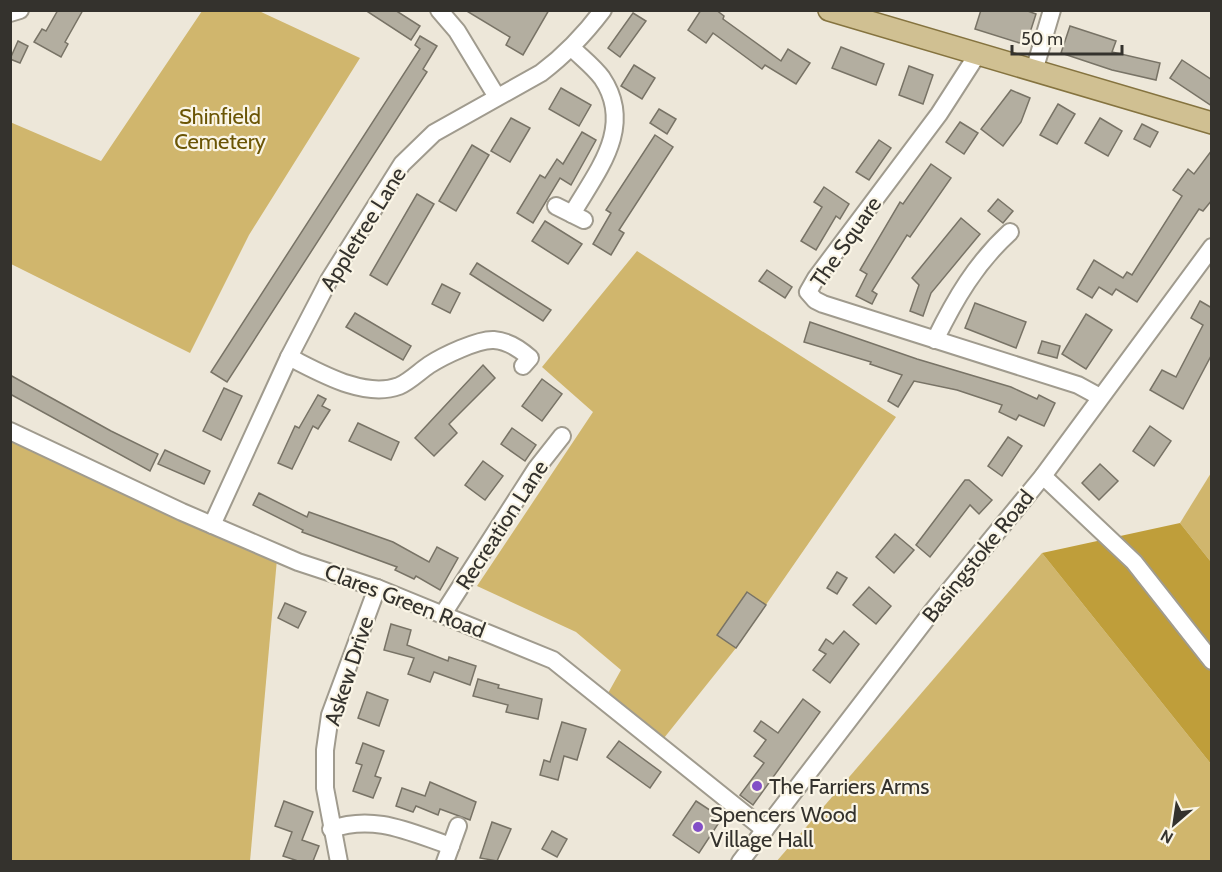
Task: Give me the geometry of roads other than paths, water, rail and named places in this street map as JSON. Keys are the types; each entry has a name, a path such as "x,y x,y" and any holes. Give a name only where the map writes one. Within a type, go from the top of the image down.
{"main road":[{"path":"829,10 1212,123"}],"street":[{"path":"10,13 20,10"},
{"path":"439,10 457,31 497,97"},
{"name":"Appletree Lane","path":"212,525 289,357 329,280 402,164 434,133 541,73 572,48 603,10"},
{"path":"1034,71 1052,10"},
{"path":"556,206 578,217 616,128 616,107 601,77 572,48"},
{"name":"The Square","path":"977,55 939,114 816,278 808,292 815,300 823,304 1078,385 1100,397"},
{"path":"935,340 954,300 989,251 1010,232"},
{"name":"Basingstoke Road","path":"740,861 934,609 1042,476 1212,247"},
{"path":"289,357 335,379 365,388 399,386 432,363 462,349 493,340 518,347 531,358"},
{"name":"Clares Green Road","path":"10,431 212,525 298,561 443,614 554,660 765,830"},
{"name":"Recreation Lane","path":"443,614 536,469 562,436"},
{"path":"1042,476 1134,562 1212,661"},
{"name":"Askew Drive","path":"339,861 331,829 325,788 325,750 330,715 377,588"},
{"path":"331,829 355,822 377,822 448,854 458,826"}],"place":[{"name":"The Farriers Arms","path":"757,786"},
{"name":"Spencers Wood Village Hall","path":"698,827"}],"park label":[{"name":"Shinfield Cemetery","path":"220,128"}]}
